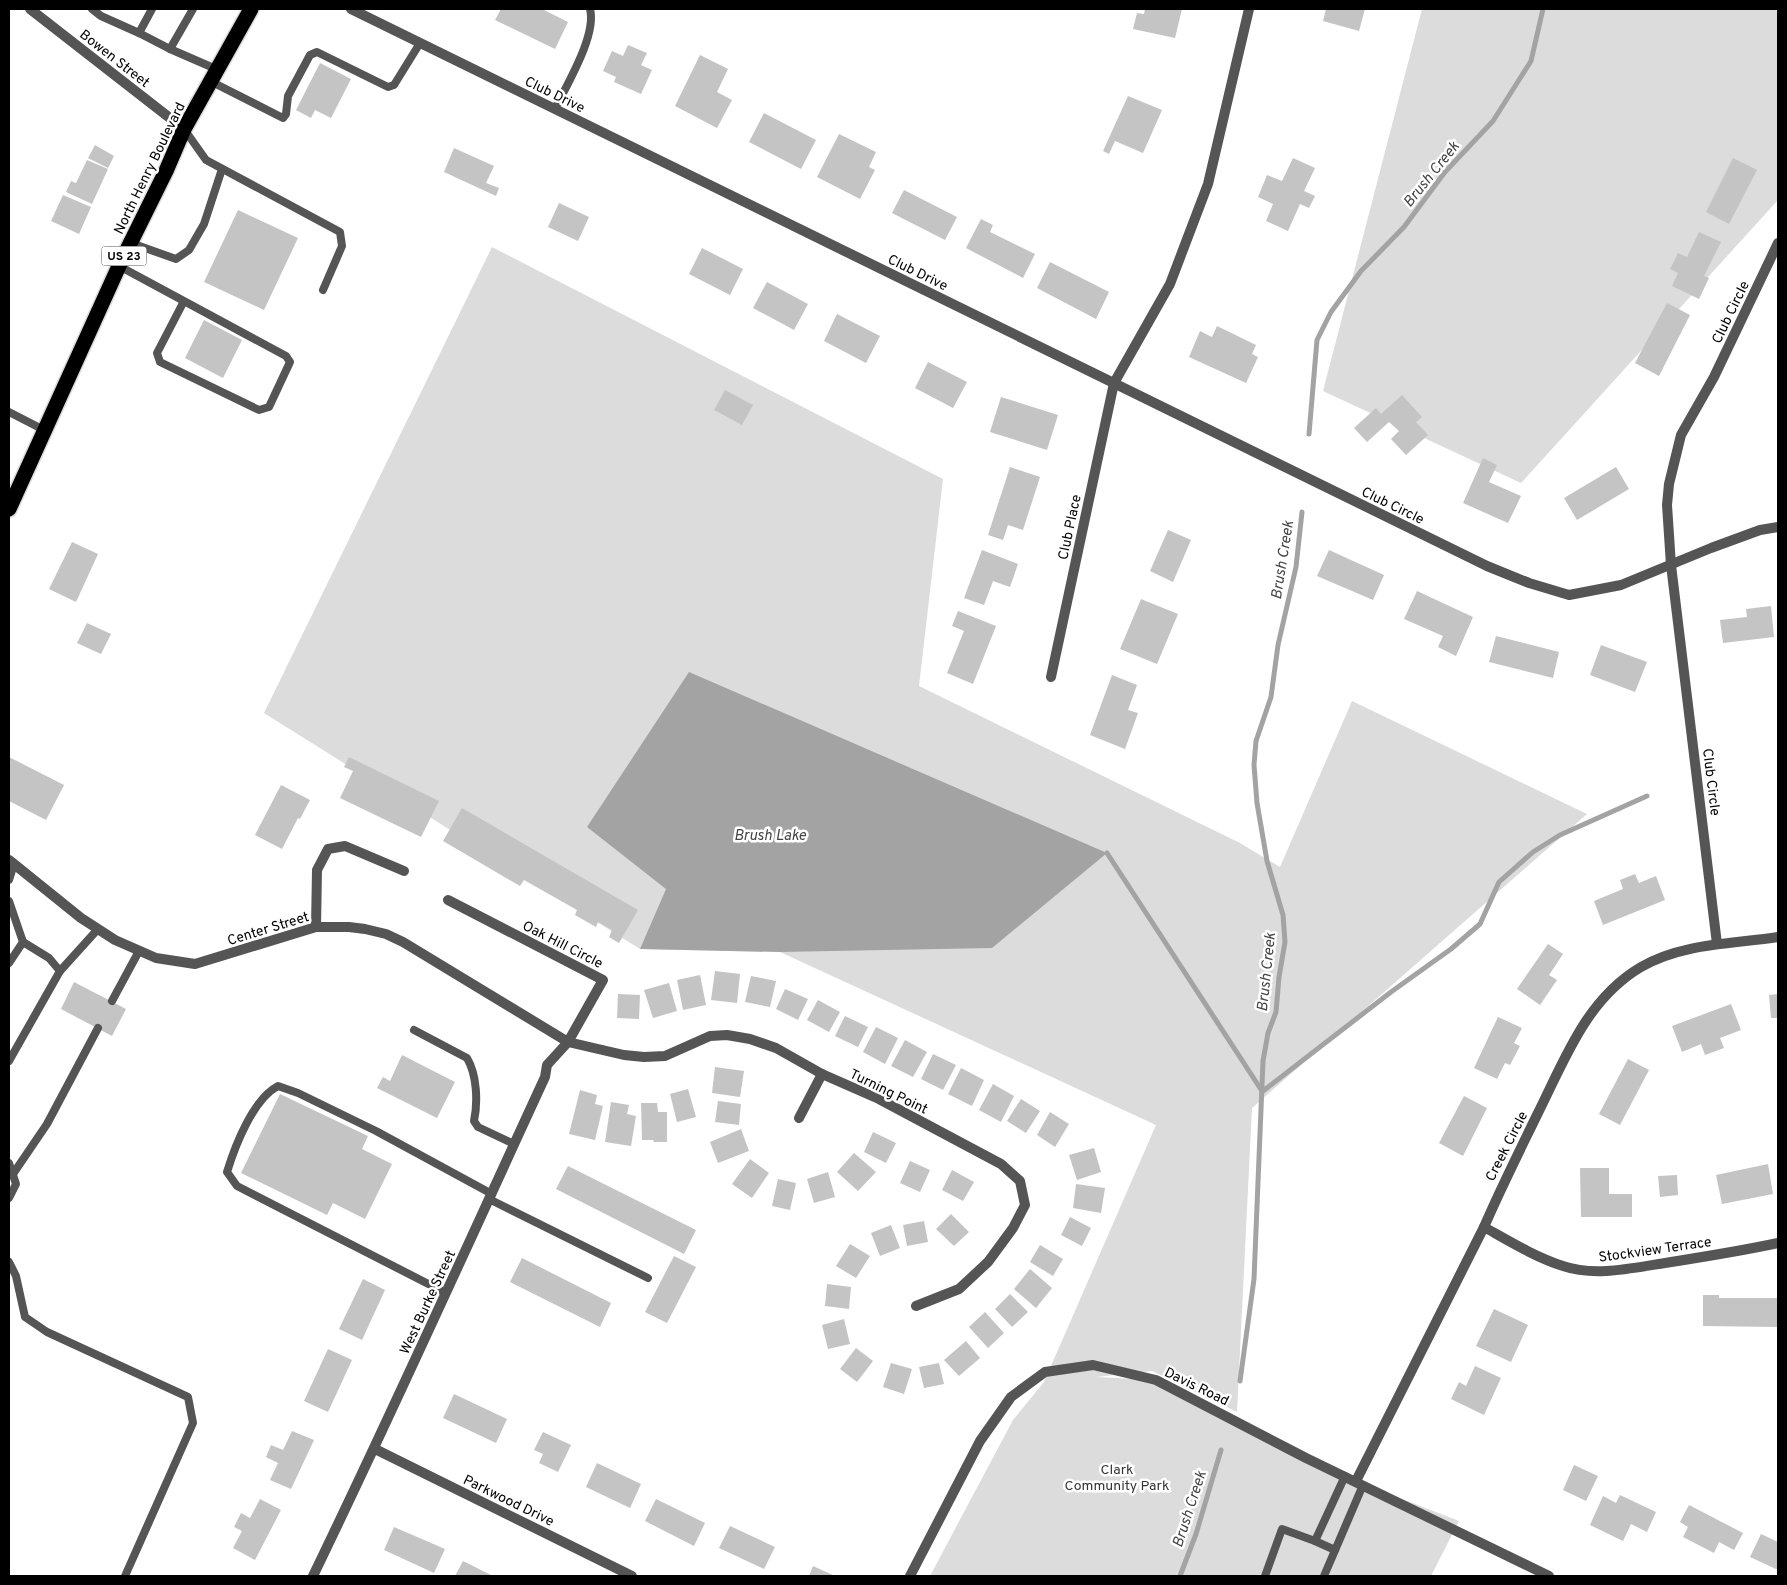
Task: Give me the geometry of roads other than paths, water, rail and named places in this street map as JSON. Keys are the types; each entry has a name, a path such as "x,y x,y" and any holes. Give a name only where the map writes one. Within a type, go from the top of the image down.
{"highway":[{"name":"North Henry Boulevard","path":"9,509 119,266 166,171 184,129 251,9"}],"street":[{"name":"Bowen Street","path":"30,9 184,129"},
{"name":"Club Drive","path":"351,9 1114,383"},
{"path":"1114,383 1170,284 1208,184 1249,9"},
{"name":"Club Circle","path":"1717,944 1671,565 1667,505 1669,484 1681,436 1714,377 1778,243"},
{"name":"Club Circle","path":"1114,383 1487,566 1529,583 1570,595 1621,585 1711,548 1760,530 1778,527"},
{"name":"Club Place","path":"1051,677 1114,383"},
{"path":"316,927 317,870 328,850 345,846 404,870"},
{"name":"Center Street","path":"11,862 98,929 115,940 156,958 195,964 316,927 349,927 386,934 403,942 568,1042"},
{"name":"Oak Hill Circle","path":"448,900 603,980 568,1042"},
{"name":"Creek Circle","path":"1359,1483 1484,1227 1500,1188 1565,1058 1584,1023 1598,1003 1618,983 1643,966 1670,955 1717,944 1778,937"},
{"name":"Turning Point","path":"568,1042 644,1058 665,1056 710,1036 727,1035 750,1039 776,1048 822,1074 878,1099 1001,1164 1020,1180 1025,1205 1013,1228 988,1262 959,1289 916,1306"},
{"name":"West Burke Street","path":"313,1576 374,1449 545,1077 547,1065 568,1042"},
{"path":"800,1118 822,1074"},
{"name":"Stockview Terrace","path":"1484,1227 1548,1260 1590,1272 1621,1269 1778,1244"},
{"name":"Davis Road","path":"910,1576 980,1441 1011,1396 1045,1372 1092,1366 1156,1380 1306,1458 1549,1576"},
{"name":"Parkwood Drive","path":"374,1449 632,1576"}],"lane":[{"path":"92,9 101,16 170,49 283,118 286,114 288,96 310,55 317,52 388,87 394,84 420,43"},
{"path":"139,33 152,9"},
{"path":"170,49 193,9"},
{"path":"556,109 585,47 590,31 590,9"},
{"path":"184,129 206,160 340,232 342,246 323,290"},
{"path":"131,242 176,259 189,250 204,224 222,169"},
{"path":"119,266 184,301 286,356 290,362 269,406 259,410 160,362 157,353 184,301"},
{"path":"9,412 44,430"},
{"path":"9,880 11,862"},
{"path":"9,903 24,942 49,958 60,971"},
{"path":"9,1061 60,971 98,929"},
{"path":"9,963 24,942"},
{"path":"112,1001 139,951"},
{"path":"12,1174 47,1124 98,1028"},
{"path":"414,1030 467,1058 474,1076 476,1112 474,1122 478,1127 514,1144"},
{"path":"446,1293 237,1186 226,1172 234,1150 260,1101 270,1090 278,1086 298,1093 376,1131 490,1196 648,1278"},
{"path":"9,1163 16,1184 9,1198"},
{"path":"9,1262 16,1276 26,1317 47,1332 188,1397 193,1423 124,1576"},
{"path":"1315,1541 1344,1476"},
{"path":"1324,1576 1359,1483"},
{"path":"1265,1576 1282,1529 1335,1550"}],"water":[{"name":"Brush Lake","path":"689,672 1107,853 992,948 780,952 640,949 666,889 587,827"}],"waterway":[{"name":"Brush Creek","path":"1309,434 1317,340 1331,312 1361,271 1404,227 1445,172 1493,121 1531,61 1543,9"},
{"name":"Brush Creek","path":"1240,1381 1254,1279 1263,1061 1268,1033 1276,1012 1285,942 1283,915 1267,861 1257,803 1254,765 1256,741 1271,697 1278,645 1296,567 1302,512"},
{"path":"1263,1091 1391,992 1451,949 1480,924 1499,882 1533,852 1560,835 1647,796"},
{"path":"1107,853 1262,1091"},
{"name":"Brush Creek","path":"1180,1576 1196,1534 1221,1450"}],"park label":[{"name":"Clark Community Park","path":"1117,1478"}]}
